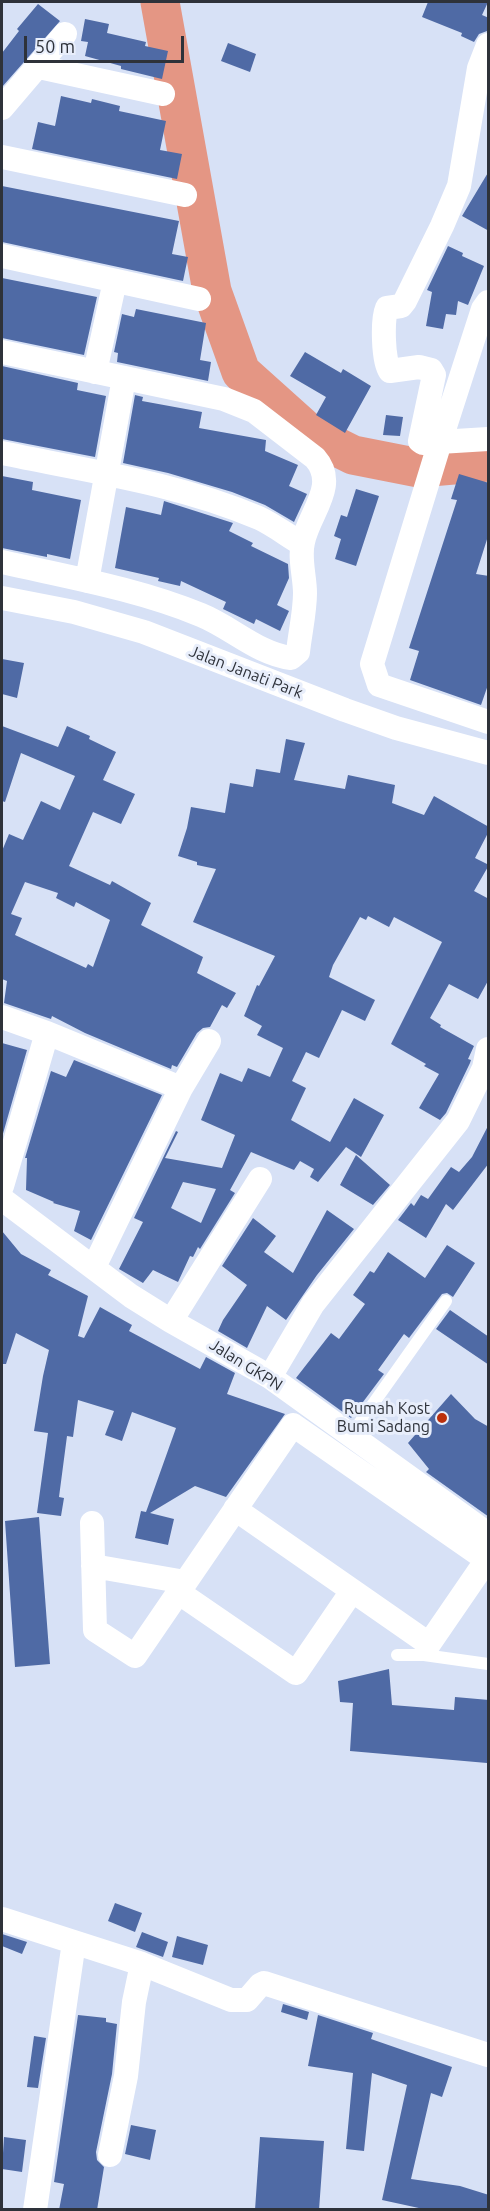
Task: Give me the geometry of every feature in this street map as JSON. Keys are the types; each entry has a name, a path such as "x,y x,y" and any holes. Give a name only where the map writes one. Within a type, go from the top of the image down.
{"street":[{"path":"2,108 65,34"},
{"path":"436,456 420,441 434,375 431,370 419,367 390,371 386,359 384,318 387,308 401,306 405,301 459,186 479,68 489,45"},
{"path":"39,67 163,93"},
{"path":"2,157 185,195"},
{"path":"2,256 199,299"},
{"path":"95,372 115,281"},
{"path":"487,714 379,685 372,664 483,309 489,302"},
{"path":"2,352 224,399 244,406 254,411 315,458 321,465 326,486 302,544 305,595 297,652 291,658 269,652 202,615 161,601 2,562"},
{"path":"87,581 124,378"},
{"path":"436,456 489,440"},
{"path":"2,453 160,486 261,519 302,544"},
{"name":"Jalan Janati Park","path":"2,598 74,612 144,632 355,714 396,728 489,753"},
{"path":"2,1017 181,1088"},
{"path":"2,1186 47,1033"},
{"path":"94,1267 181,1088 209,1041"},
{"path":"270,1377 313,1304 458,1121 484,1068 489,1049"},
{"path":"171,1321 260,1179"},
{"name":"Jalan GKPN","path":"2,1199 171,1321 270,1377 489,1534"},
{"path":"92,1523 95,1630 135,1656 235,1509 293,1425 488,1559 429,1644 235,1509"},
{"path":"93,1566 182,1587 296,1673 352,1591"},
{"path":"2,1919 73,1947 231,2000 247,2000 260,1985 271,1985 489,2055"},
{"path":"35,2210 73,1947"},
{"path":"110,2156 126,2076 141,1969"}],"lane":[{"path":"351,1435 446,1302"},
{"path":"398,1655 424,1655 489,1664"}],"building":[{"path":"428,2 488,2 482,15 489,18 487,31 479,34 474,42 461,36 462,33 422,17"},
{"path":"38,4 60,21 2,87 2,53 19,31 17,29"},
{"path":"85,19 109,24 107,33 146,42 145,46 168,51 162,79 121,69 121,66 85,56 88,42 81,41"},
{"path":"228,43 256,54 250,72 221,61"},
{"path":"61,96 91,103 92,99 120,106 119,111 166,121 160,150 182,154 177,179 32,149 38,122 55,126"},
{"path":"489,171 489,231 462,216"},
{"path":"2,186 179,221 172,254 188,257 183,281 2,242"},
{"path":"448,246 463,253 462,256 484,266 468,305 458,301 456,315 446,314 443,329 426,326 432,292 427,290"},
{"path":"2,278 97,297 84,355 2,338"},
{"path":"136,309 206,323 200,360 211,362 208,381 117,362 118,353 114,352 122,314 134,317"},
{"path":"305,352 341,373 343,369 371,386 345,433 316,415 326,397 290,376"},
{"path":"2,366 78,383 77,390 106,396 95,457 2,439"},
{"path":"135,395 143,397 142,401 202,412 199,428 266,440 265,451 298,465 289,486 307,494 294,522 265,505 232,492 168,473 123,463"},
{"path":"386,415 403,417 400,436 383,435"},
{"path":"459,474 489,483 489,533 476,574 489,576 489,682 481,705 410,680 419,651 409,648 457,500 451,499"},
{"path":"2,476 33,482 32,490 81,500 70,559 2,548"},
{"path":"356,489 379,496 356,566 335,559 341,539 334,536 341,515 347,517"},
{"path":"164,501 233,523 229,531 253,543 251,546 288,564 289,578 277,605 289,611 280,631 256,619 254,624 223,609 226,602 181,581 180,586 158,581 159,578 115,568 126,507 161,515"},
{"path":"2,659 24,663 17,698 2,694"},
{"path":"2,726 58,747 67,726 90,736 89,739 116,752 103,780 135,794 121,824 93,812 69,866 110,885 112,881 151,903 141,925 203,957 197,973 236,993 227,1008 222,1005 210,1027 203,1028 197,1033 177,1067 172,1065 171,1069 85,1033 52,1016 51,1019 4,1003 7,981 2,979 2,851 9,834 23,840 41,801 60,810 75,776 21,753 5,802 2,801","holes":["25,882 58,893 56,898 74,907 76,902 110,920 93,967 88,964 86,968 15,935 22,918 11,914"]},
{"path":"286,739 305,743 294,780 345,789 348,775 395,785 392,803 424,815 434,796 489,827 475,858 489,865 474,891 489,899 489,979 478,999 449,984 430,1018 441,1025 440,1027 474,1046 468,1059 471,1060 446,1113 440,1120 419,1108 439,1074 391,1044 442,942 394,917 389,927 368,916 366,920 360,917 333,965 329,977 375,1000 365,1021 342,1010 319,1058 306,1052 292,1081 306,1088 291,1120 330,1142 354,1098 384,1115 361,1157 346,1147 318,1182 310,1177 314,1169 300,1161 294,1170 251,1152 230,1190 235,1193 200,1249 198,1247 193,1257 190,1256 178,1282 153,1270 143,1283 119,1269 143,1222 134,1218 176,1131 178,1132 165,1158 222,1168 235,1135 201,1120 220,1073 242,1082 248,1068 270,1077 283,1048 257,1035 262,1026 244,1016 257,985 259,986 275,956 193,922 216,869 197,865 197,862 178,856 191,807 225,813 230,783 253,787 256,769 280,773","holes":["183,1182 216,1189 201,1223 171,1208"]},
{"path":"2,1043 27,1050 2,1137"},
{"path":"74,1060 162,1095 91,1240 74,1231 80,1211 53,1203 26,1190 27,1158 25,1158 51,1071 66,1077"},
{"path":"489,1124 489,1163 453,1210 446,1204 426,1238 398,1220 411,1203 414,1206 421,1195 428,1199 451,1167 459,1172 472,1157"},
{"path":"356,1155 390,1185 373,1205 340,1185"},
{"path":"327,1210 354,1229 317,1275 286,1320 267,1306 247,1348 218,1331 247,1285 222,1266 253,1218 276,1236 264,1252 293,1273"},
{"path":"2,1231 21,1254 51,1270 48,1275 88,1296 78,1336 84,1338 100,1307 132,1325 129,1331 200,1369 206,1357 235,1373 227,1394 285,1414 226,1497 195,1486 150,1513 174,1519 168,1545 135,1538 141,1511 146,1512 176,1428 132,1412 122,1441 105,1435 114,1411 78,1400 73,1437 67,1436 59,1497 64,1498 61,1516 37,1513 48,1433 34,1431 49,1350 16,1333 6,1364 2,1364"},
{"path":"447,1245 475,1263 453,1297 447,1293 442,1294 409,1338 404,1334 378,1370 384,1374 351,1418 296,1378 331,1333 339,1339 365,1304 353,1295 370,1271 374,1273 388,1252 425,1278"},
{"path":"450,1310 489,1337 489,1365 436,1329"},
{"path":"451,1394 475,1419 489,1427 489,1517 426,1472 429,1469 408,1443"},
{"path":"39,1517 50,1664 15,1667 5,1521"},
{"path":"389,1669 392,1705 454,1710 455,1697 489,1700 487,1763 350,1751 353,1703 340,1702 338,1681"},
{"path":"115,1903 142,1913 135,1932 108,1921"},
{"path":"142,1932 168,1942 163,1957 136,1947"},
{"path":"2,1934 27,1942 22,1954 2,1946"},
{"path":"177,1936 208,1945 203,1965 172,1957"},
{"path":"283,2004 309,2012 307,2020 281,2012"},
{"path":"78,2015 106,2018 106,2022 117,2024 112,2074 96,2152 97,2160 104,2167 97,2210 59,2210 64,2184 54,2182"},
{"path":"318,2015 373,2033 371,2039 452,2067 442,2097 431,2093 411,2179 460,2186 489,2195 489,2210 428,2210 382,2200 407,2085 372,2073 364,2151 346,2149 353,2073 308,2066"},
{"path":"34,2036 46,2038 38,2088 27,2087"},
{"path":"131,2125 156,2130 150,2160 125,2154"},
{"path":"4,2137 26,2140 22,2172 2,2169"},
{"path":"260,2137 324,2141 319,2210 255,2210"}],"waterway":[{"path":"160,2 212,291 241,372 309,433 353,455 419,468 488,462"}],"place":[{"name":"Rumah Kost Bumi Sadang","path":"442,1418"}]}
